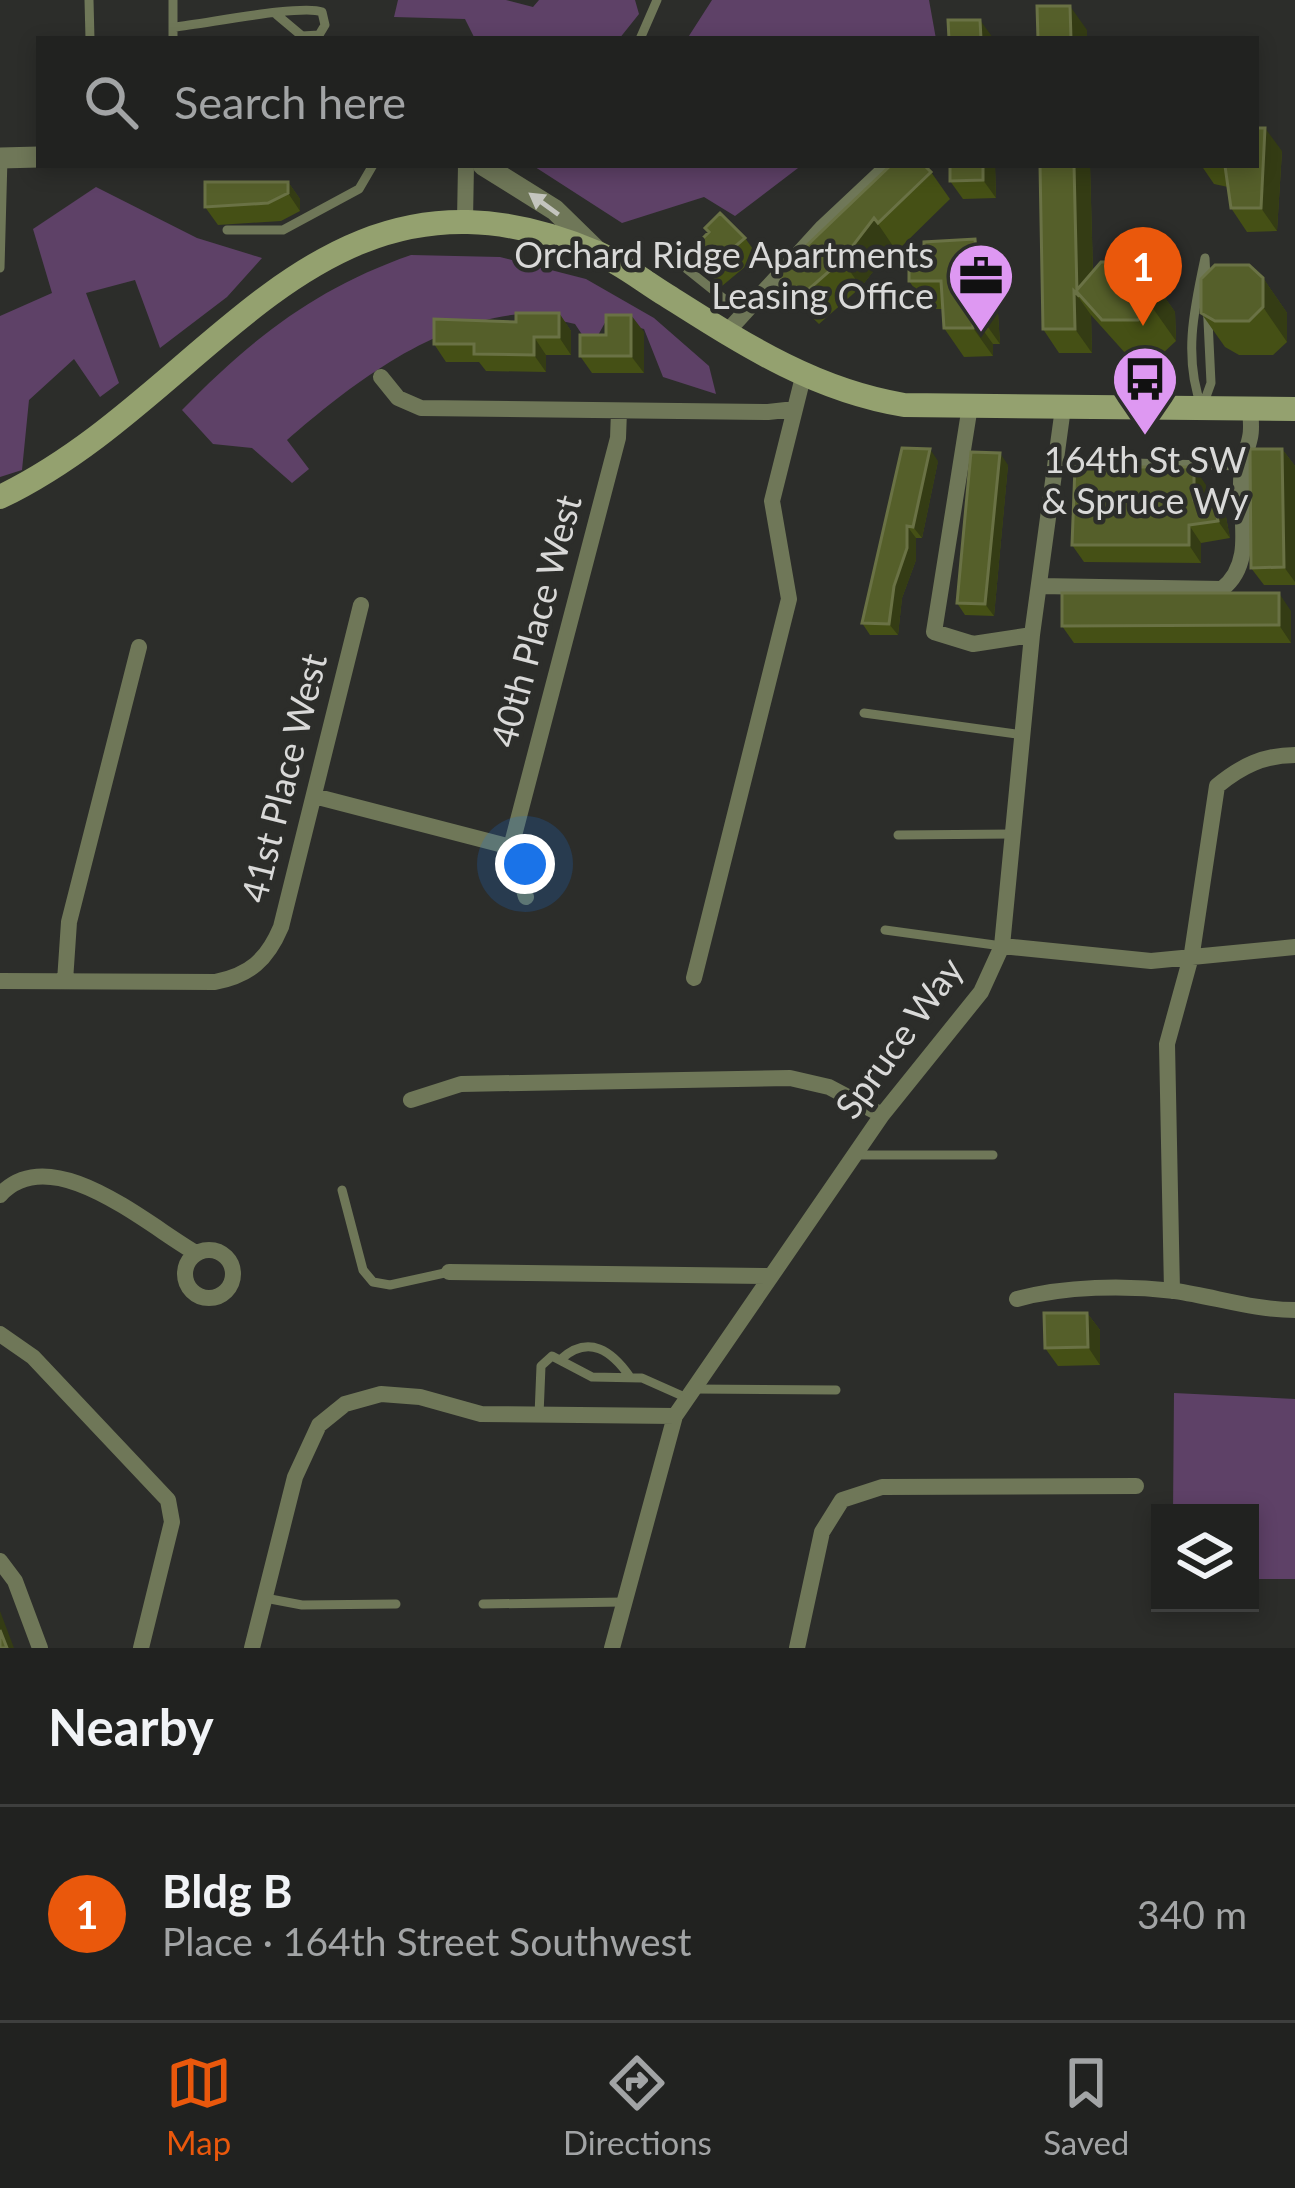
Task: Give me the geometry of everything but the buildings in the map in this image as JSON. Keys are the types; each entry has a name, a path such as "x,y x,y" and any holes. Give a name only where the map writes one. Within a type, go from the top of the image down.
{"main road":[{"path":"0,497 57,470 259,298 335,251 383,232 465,220 533,231 598,253 734,323 803,377 862,398 970,406 1295,409"}],"street":[{"path":"1,158 36,157"},
{"path":"465,220 466,168"},
{"path":"488,168 555,210 598,253"},
{"path":"734,323 886,168"},
{"path":"381,377 398,398 421,408 795,409"},
{"path":"694,978 789,599 772,501 803,377"},
{"path":"970,406 934,632 973,644 1032,634"},
{"name":"Spruce Way","path":"612,1648 675,1416 882,1115 981,992 1002,946 1032,634 1063,408"},
{"path":"1039,586 1222,589 1242,561 1243,466 1253,445 1250,410"},
{"name":"40th Place West","path":"511,847 618,438 619,411"},
{"name":"41st Place West","path":"65,981 215,982 246,974 261,962 281,927 361,604"},
{"path":"0,981 65,981 68,922 139,647"},
{"path":"1172,1291 1167,1044 1192,953 1217,786 1235,770 1271,755 1295,755"},
{"path":"314,796 511,847 526,897"},
{"path":"1002,946 1150,961 1192,953 1295,947"},
{"path":"411,1100 460,1084 790,1078 829,1087 882,1115"},
{"path":"0,1195 19,1178 58,1176 125,1208 196,1253"},
{"path":"449,1272 768,1276"},
{"path":"1017,1299 1052,1289 1172,1291 1268,1310 1295,1310"},
{"path":"0,1334 33,1357 168,1500 172,1522 141,1648"},
{"path":"252,1648 295,1477 319,1425 345,1404 381,1394 420,1397 481,1414 675,1416"},
{"path":"797,1648 822,1532 842,1500 882,1487 1136,1486"},
{"path":"0,1561 15,1582 40,1648"}],"lane":[{"path":"89,0 90,36"},
{"path":"173,0 174,33 307,6 322,12 325,26 320,35 302,36 277,15"},
{"path":"641,36 657,0"},
{"path":"0,268 1,158"},
{"path":"227,230 283,230 359,189 371,168"},
{"path":"1204,258 1211,383 1202,408 1192,383 1191,321 1204,258"},
{"path":"683,266 734,323"},
{"path":"1097,463 1243,466"},
{"path":"864,713 1024,735"},
{"path":"898,835 1016,834"},
{"path":"885,930 1002,946"},
{"path":"854,1155 993,1155"},
{"path":"342,1190 363,1270 374,1282 390,1285 449,1272"},
{"path":"562,1359 583,1346 599,1347 630,1377"},
{"path":"539,1415 541,1366 546,1358 562,1359 592,1377 630,1377 690,1394 836,1390"},
{"path":"265,1598 302,1605 396,1604"},
{"path":"483,1604 624,1602"}],"shaded area":[{"path":"398,0 506,0 533,7 539,0 635,0 639,14 621,36 474,36 465,19 394,17"},
{"path":"712,0 929,0 935,36 689,36"},
{"path":"537,168 798,168 735,216 704,197 622,223"},
{"path":"96,187 197,238 262,258 227,297 160,348 135,280 86,293 119,383 100,397 74,359 29,400 22,470 0,477 0,316 52,293 33,229"},
{"path":"411,255 500,257 586,279 654,318 709,366 716,394 663,377 644,329 607,319 591,348 575,324 518,314 480,321 420,345 336,399 287,440 309,469 292,483 252,448 213,444 182,410 287,318 345,283"},
{"path":"1174,1393 1295,1399 1295,1579 1259,1579 1259,1504 1173,1504"}],"place":[{"name":"Bldg B","path":"1143,326"},
{"name":"Orchard Ridge Apartments Leasing Office","path":"981,335"},
{"name":"164th St SW & Spruce Wy","path":"1145,438"}]}
